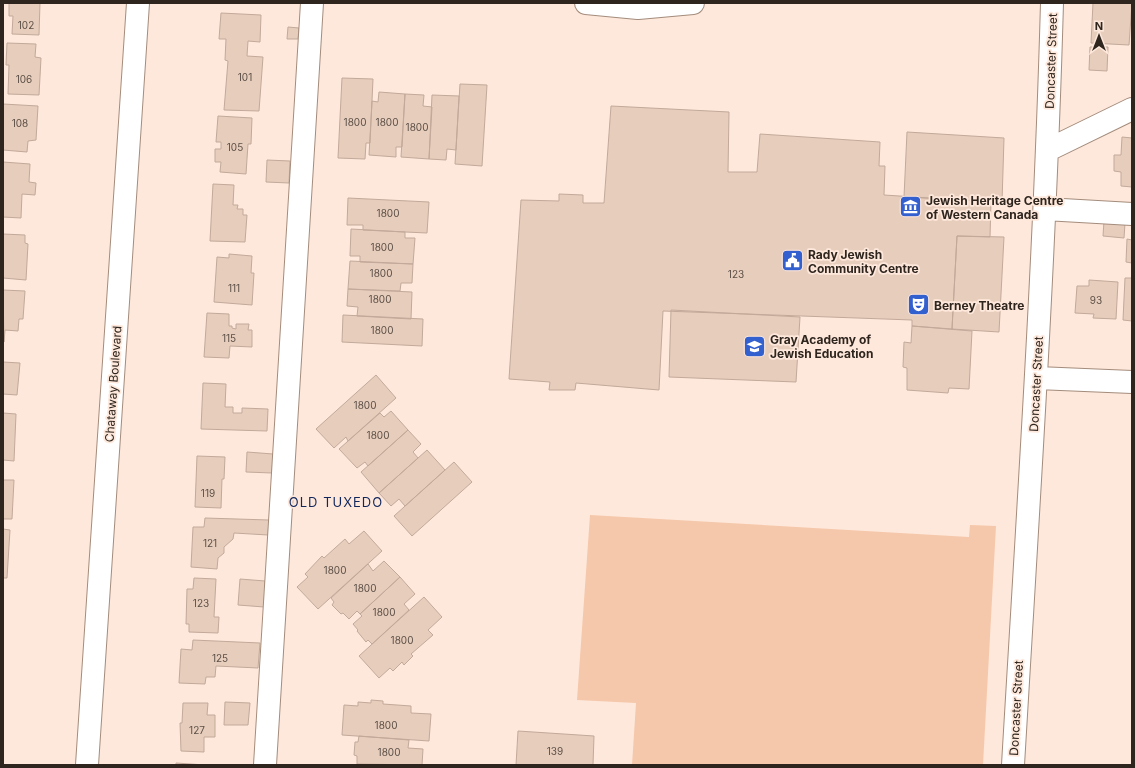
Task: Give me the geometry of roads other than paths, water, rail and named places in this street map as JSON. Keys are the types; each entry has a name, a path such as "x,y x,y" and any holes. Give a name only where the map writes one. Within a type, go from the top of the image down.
{"street":[{"name":"Chataway Boulevard","path":"87,765 138,3"},
{"path":"265,765 312,3"},
{"path":"586,3 638,8 693,3"},
{"name":"Doncaster Street","path":"1013,765 1037,378 1048,150 1052,3"},
{"path":"1048,150 1132,109"},
{"path":"1045,210 1132,214"},
{"path":"1037,378 1132,382"}],"place":[{"name":"Jewish Heritage Centre of Western Canada","path":"911,207"},
{"name":"Rady Jewish Community Centre","path":"793,261"},
{"name":"Berney Theatre","path":"918,305"},
{"name":"Gray Academy of Jewish Education","path":"754,346"}],"district":[{"name":"OLD TUXEDO","path":"336,502"}]}
